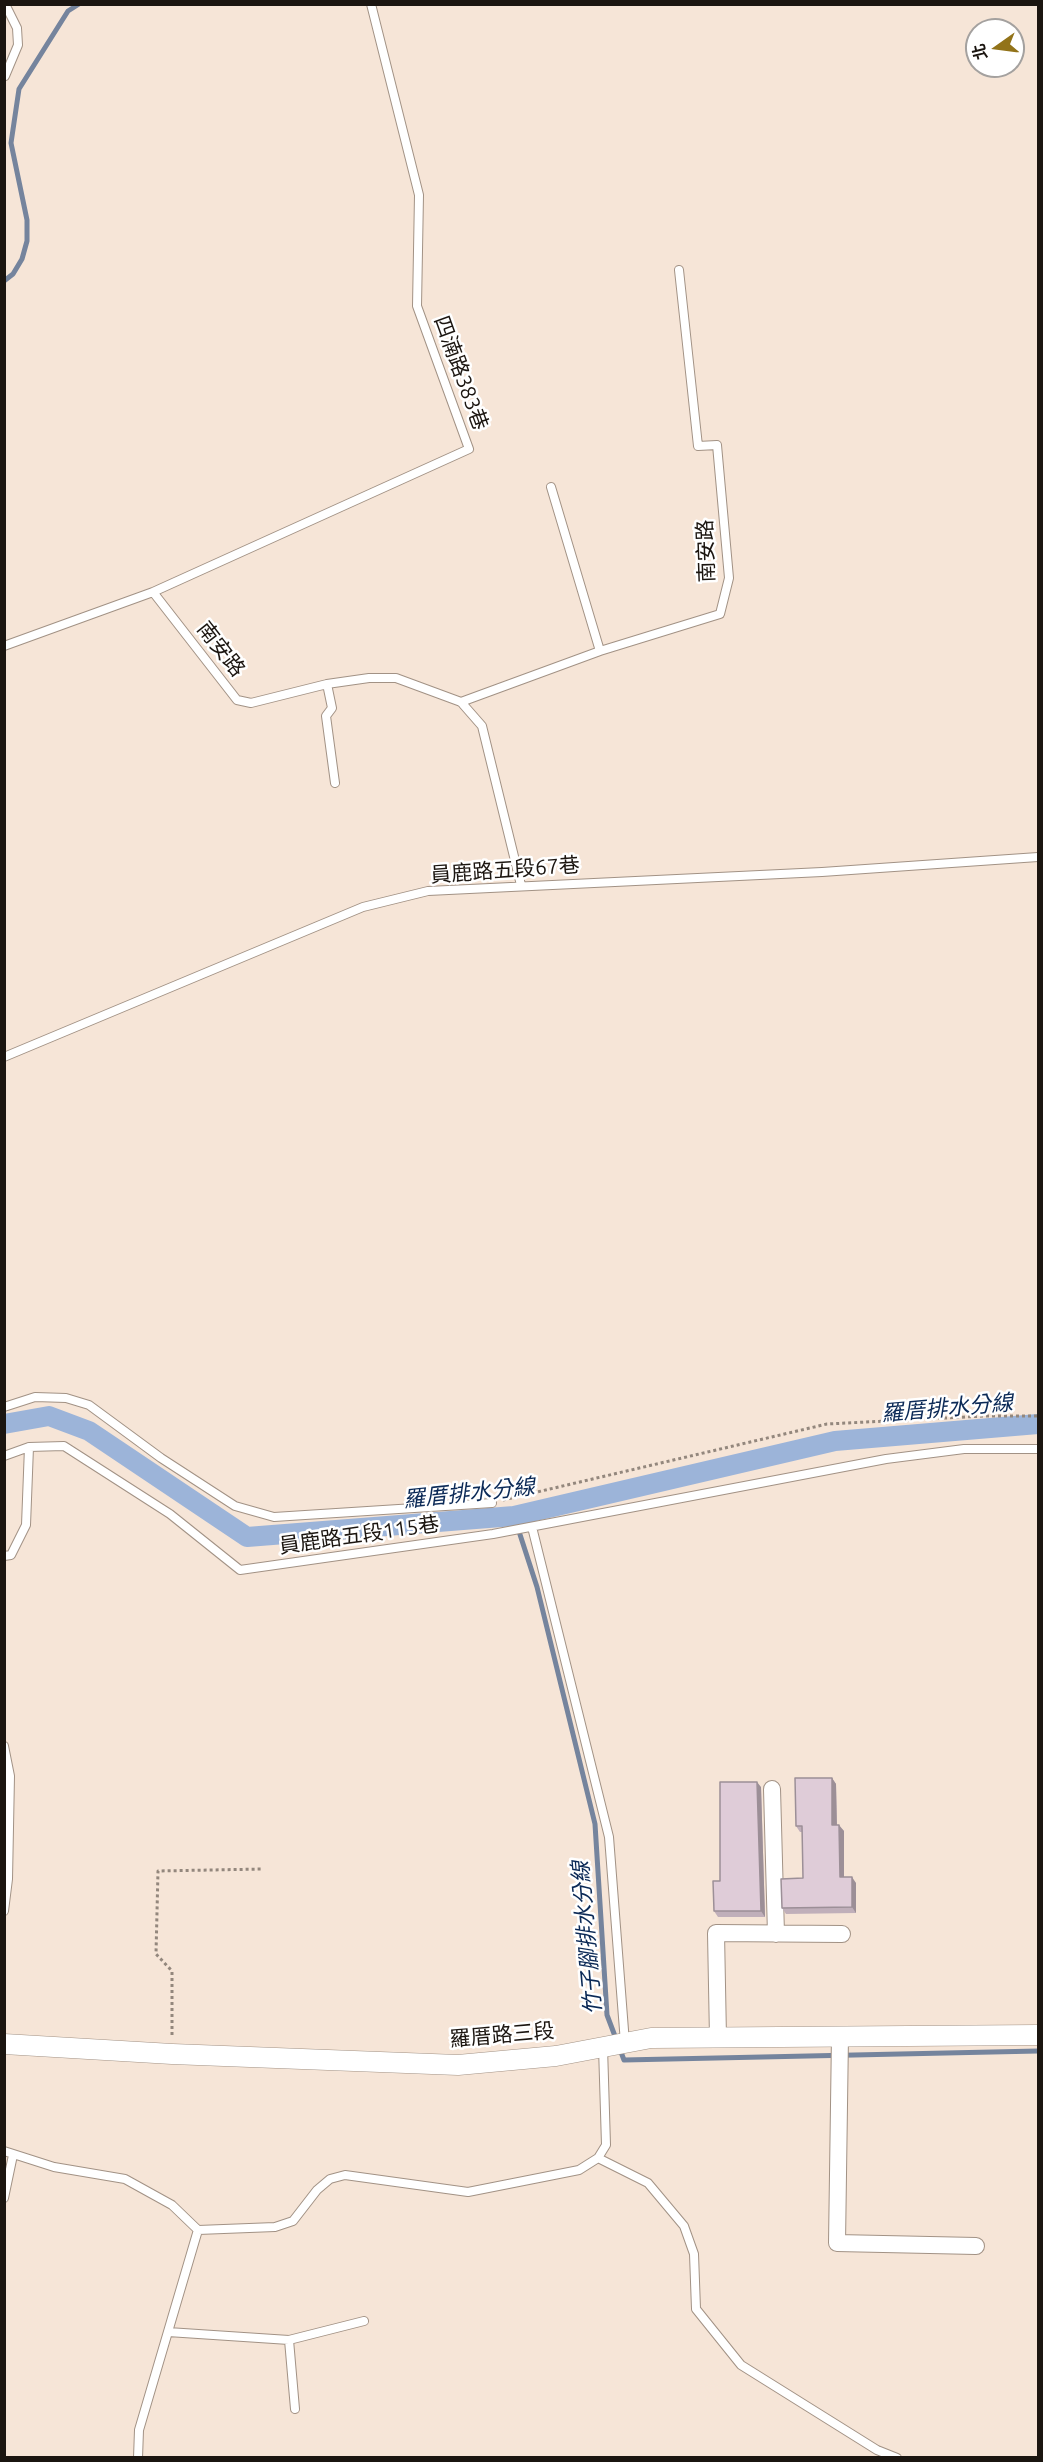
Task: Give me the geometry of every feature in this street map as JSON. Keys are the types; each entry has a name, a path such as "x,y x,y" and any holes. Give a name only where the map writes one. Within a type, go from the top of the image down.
{"street":[{"path":"772,1789 776,1934"},
{"path":"718,2038 716,1933 842,1934"},
{"name":"羅厝路三段","path":"4,2044 172,2054 458,2065 556,2056 651,2038 1038,2035"},
{"path":"840,2036 837,2243 976,2246"}],"lane":[{"path":"5,4 17,28 18,45 5,76"},
{"name":"四湳路383巷","path":"153,592 469,449 417,306 419,195 371,4"},
{"name":"南安路","path":"461,702 600,651 720,614 729,578 717,445 698,446 679,270"},
{"path":"551,487 600,651"},
{"path":"4,646 153,592"},
{"name":"南安路","path":"153,592 237,700 251,704 327,684 369,678 396,678 461,702 482,726 521,885"},
{"path":"327,684 332,708 326,716 335,783"},
{"name":"員鹿路五段67巷","path":"4,1057 363,908 428,891 822,872 1038,857"},
{"name":"員鹿路五段115巷","path":"4,1407 35,1397 66,1398 89,1405 161,1458 235,1506 274,1516 492,1503"},
{"name":"員鹿路五段115巷","path":"4,1456 29,1447 64,1446 170,1514 240,1570 532,1527 886,1459 964,1449 1038,1449"},
{"path":"4,1556 11,1555 26,1525 29,1447"},
{"path":"4,2198 9,2152 54,2167 125,2179 172,2205 198,2230 275,2228 293,2221 317,2190 330,2179 345,2175 468,2192 579,2170 598,2157 606,2145 615,2045 609,1837 532,1527"},
{"path":"4,1746 10,1776 8,1879 4,1911"},
{"path":"598,2157 648,2183 684,2226 694,2254 696,2309 741,2365 877,2450 897,2457"},
{"path":"138,2457 140,2430 198,2230"},
{"path":"168,2332 289,2340 364,2321"},
{"path":"289,2340 295,2409"}],"path":[{"path":"492,1503 827,1424 985,1416 1038,1416"},
{"path":"172,2054 172,1971 156,1954 158,1871 263,1869"}],"building":[{"path":"795,1778 832,1778 832,1825 839,1825 840,1877 852,1877 852,1907 782,1908 781,1879 803,1878 802,1826 796,1826"},
{"path":"720,1782 757,1782 761,1911 714,1911 713,1881 720,1881"}],"waterway":[{"path":"4,281 13,274 22,259 27,241 27,220 11,143 19,89 68,11 79,4"},
{"name":"羅厝排水分線","path":"4,1424 49,1416 89,1431 247,1537 514,1516 835,1441 1038,1424"},
{"name":"竹子腳排水分線","path":"514,1516 537,1587 595,1824 607,2015 624,2060 1038,2051"}]}
